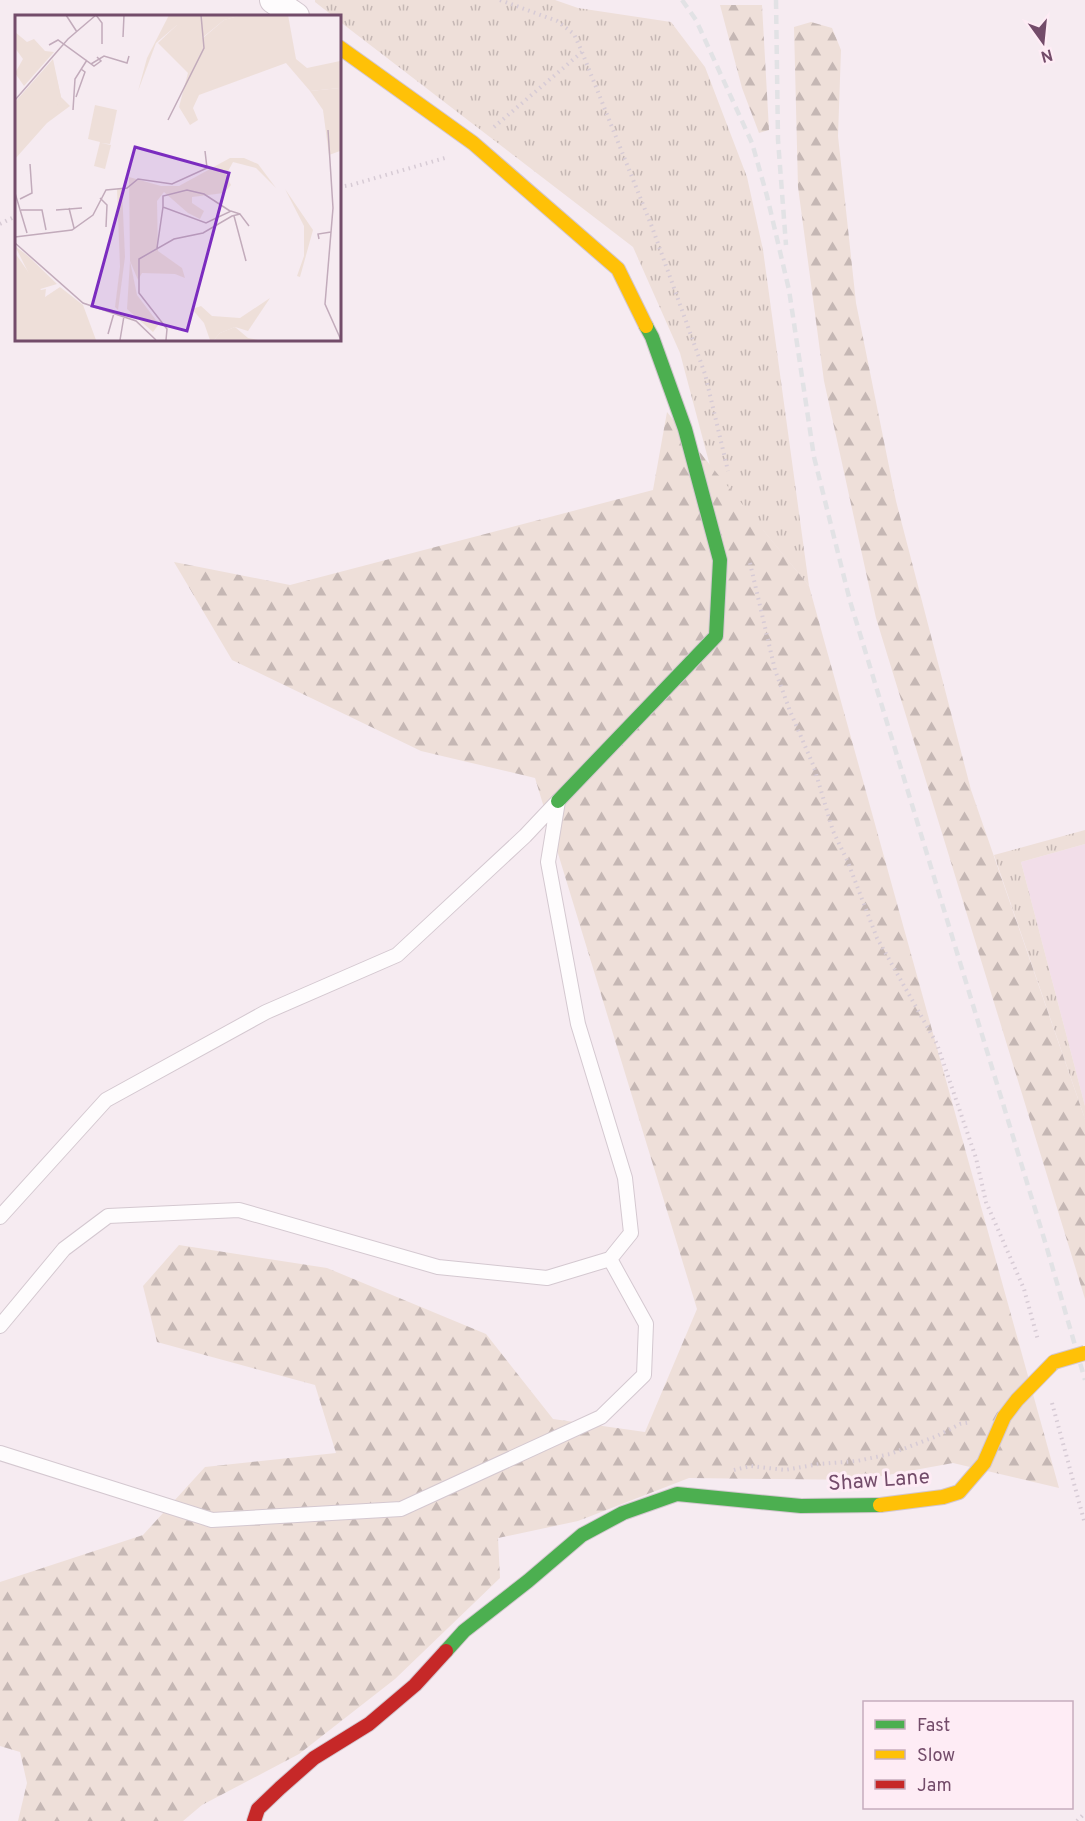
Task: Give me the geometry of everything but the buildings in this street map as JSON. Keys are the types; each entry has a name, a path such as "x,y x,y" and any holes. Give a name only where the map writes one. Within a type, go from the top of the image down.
{"street":[{"path":"273,0 295,15"},
{"path":"340,48 474,143 618,269 652,337 685,429 720,560 716,636 558,801"},
{"name":"Shaw Lane","path":"254,1821 258,1809 279,1788 314,1758 369,1724 415,1685 464,1631 582,1535 623,1513 677,1494 801,1506 855,1506 885,1505 943,1497 959,1492 984,1463 1004,1417 1017,1400 1049,1367 1085,1353"}],"lane":[{"path":"0,1217 106,1100 266,1012 397,955 525,836 558,801"},
{"path":"0,1326 64,1249 108,1216 239,1210 438,1267 548,1278 610,1259 631,1233 625,1178 578,1023 548,862 558,801"},
{"path":"0,1454 212,1520 400,1509 601,1417 644,1375 646,1324 610,1259"}],"path":[{"path":"500,0 557,21 574,34 652,227 705,374 729,477"},
{"path":"0,224 15,216"},
{"path":"748,555 778,680 814,767 833,831 877,938 937,1044 976,1158 986,1202 1024,1289 1039,1343 1049,1367 1059,1433 1085,1524"},
{"path":"719,1497 720,1482 732,1470 751,1466 785,1470 857,1461 890,1454 960,1424 982,1421 998,1431"},
{"path":"1077,1821 1085,1813"}],"shaded area":[{"path":"1085,844 1085,1106 1021,862"}],"green space":[{"path":"315,0 555,0 578,8 671,22 705,67 747,177 763,250 809,586 710,466 680,353 633,247 340,22 340,15 332,15"},
{"path":"720,5 762,5 769,130 759,133 742,88"},
{"path":"811,22 832,28 841,50 838,136 856,303 896,501 971,790 1085,1119 1085,1299 876,618 824,381 798,187 794,27"},
{"path":"667,412 809,586 1059,1488 953,1463 860,1480 689,1478 578,1521 498,1538 500,1578 395,1679 299,1754 202,1805 183,1821 18,1821 27,1783 20,1752 0,1746 0,1582 143,1535 205,1467 336,1453 315,1385 157,1342 143,1286 179,1245 327,1268 486,1334 553,1419 645,1432 697,1309 535,778 421,751 232,660 174,562 290,585 653,490"},
{"path":"1085,830 1085,844 1021,862 1085,1106 1085,1119 994,855"}],"railway":[{"path":"682,0 696,20 752,143 789,290 814,457 850,601 1085,1380"},
{"path":"776,0 778,140 786,245"}],"traffic: fast":[{"path":"558,801 716,636 720,560 685,429 646,326"},
{"path":"446,1651 464,1631 582,1535 623,1513 677,1494 801,1506 880,1505"}],"traffic: slow":[{"path":"340,48 473,143 618,269 646,326"},
{"path":"1054,1362 1085,1353"},
{"path":"880,1505 943,1497 959,1492 984,1463 1004,1417 1017,1400 1054,1362"}],"traffic: jam":[{"path":"254,1821 258,1809 280,1788 314,1758 369,1724 415,1685 446,1651"}]}
